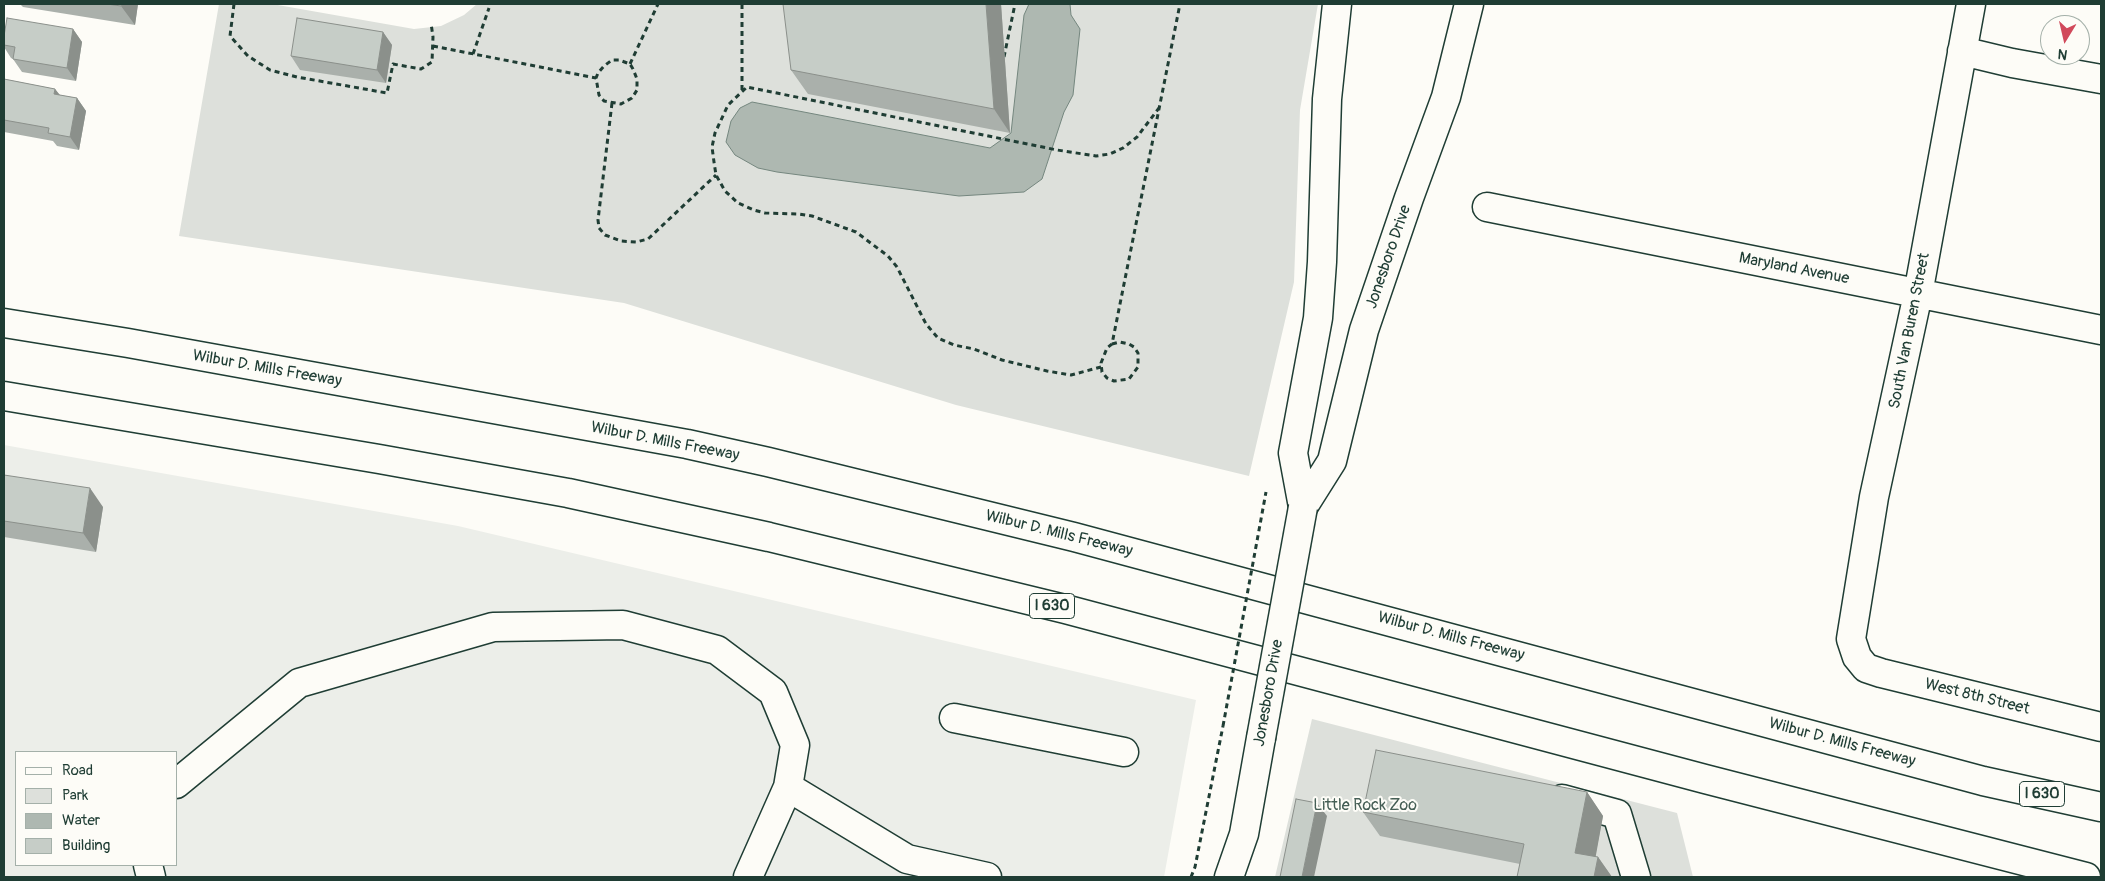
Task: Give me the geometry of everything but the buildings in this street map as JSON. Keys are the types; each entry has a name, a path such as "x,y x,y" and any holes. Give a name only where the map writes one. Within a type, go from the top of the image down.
{"main road":[{"name":"Jonesboro Drive","path":"1229,877 1244,834 1303,507 1293,453 1318,318 1322,262 1327,99 1337,4"},
{"name":"Jonesboro Drive","path":"1303,507 1332,462 1364,330 1446,97 1469,4"},
{"name":"South Van Buren Street","path":"1857,657 1851,639 1853,616 1874,497 1918,294 1971,4"},
{"path":"1962,51 2012,63 2101,79"},
{"name":"Maryland Avenue","path":"1487,207 2101,330"},
{"name":"Wilbur D. Mills Freeway","path":"4,323 128,343 687,444 768,462 1074,537 1983,781 2101,807"},
{"name":"I 630","path":"4,396 379,459 549,490 769,536 1064,609 1705,779 2086,877"},
{"path":"178,782 299,683 493,627 623,625 717,650 773,692 795,745 788,787 748,877"},
{"name":"West 8th Street","path":"1857,657 1866,668 1881,674 2101,727"},
{"path":"954,718 1124,752"},
{"path":"788,787 907,859 987,877"},
{"path":"1542,794 1618,814 1636,877"}],"path":[{"path":"234,4 230,36 248,56 270,70 297,77 387,93 393,64 421,69 432,62 431,23"},
{"path":"630,64 658,4"},
{"path":"742,4 742,92"},
{"path":"1003,62 1015,4"},
{"path":"1112,344 1120,342 1134,347 1138,353 1138,367 1129,379 1114,381 1107,378 1102,372 1102,356 1112,344 1180,4"},
{"path":"473,54 489,8"},
{"path":"433,46 596,78"},
{"path":"612,60 630,64 637,79 637,90 632,98 621,104 604,101 599,95 596,78 598,73 612,60"},
{"path":"1102,368 1071,375 1047,371 1002,360 938,338 926,324 897,267 888,256 856,232 812,216 765,213 754,210 738,203 725,191 716,175 712,147 715,132 728,105 747,87 991,137 1096,156 1110,154 1123,148 1137,137 1159,108"},
{"path":"612,103 598,220 599,228 605,235 621,241 636,242 648,239 716,175"},
{"path":"991,128 991,137"},
{"path":"1190,877 1195,867 1223,726 1266,492"}],"shaded area":[{"path":"4,445 458,526 1196,700 1164,877 4,877"}],"green space":[{"path":"219,4 272,4 414,29 441,26 464,15 477,4 1318,4 1300,110 1294,282 1249,476 956,405 624,303 179,236"},
{"name":"Little Rock Zoo","path":"1312,719 1677,813 1693,877 1275,877"}],"water":[{"path":"1029,4 1070,4 1071,15 1080,29 1073,95 1064,112 1042,179 1024,192 959,196 777,172 758,168 735,155 726,142 731,121 740,108 752,102 990,148 1011,133 1024,15"}]}
